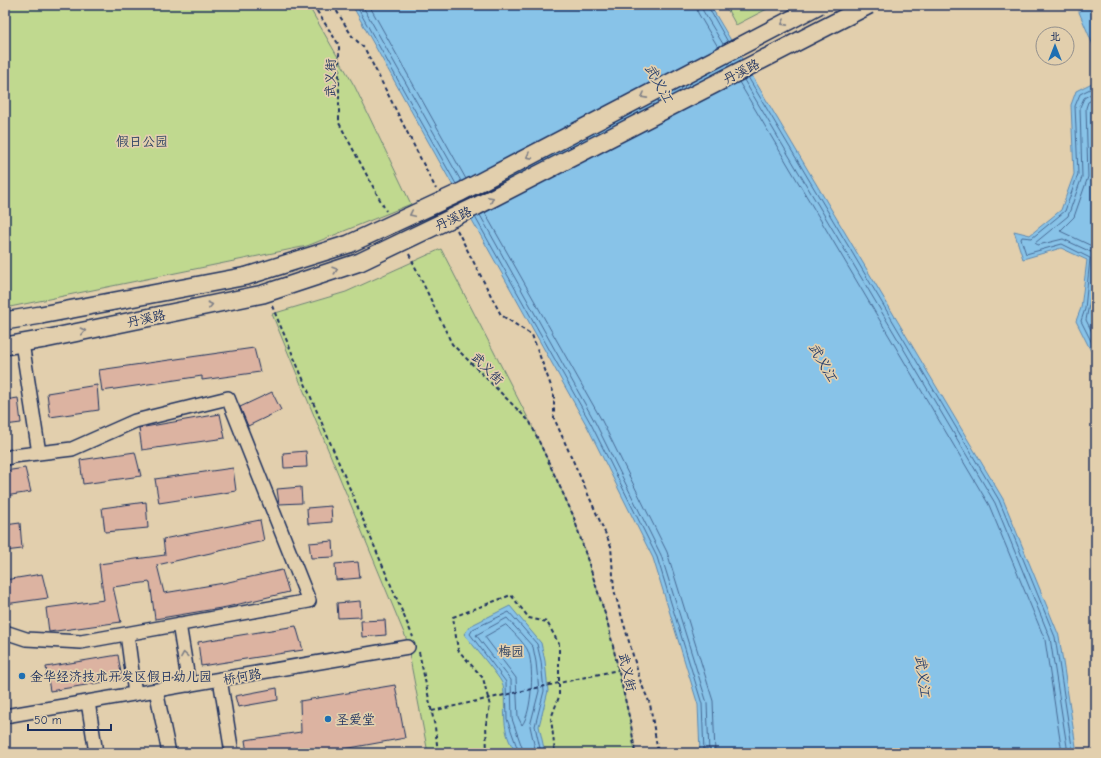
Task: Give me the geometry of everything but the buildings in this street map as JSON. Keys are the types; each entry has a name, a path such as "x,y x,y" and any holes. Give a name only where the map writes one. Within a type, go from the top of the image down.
{"main road":[{"name":"丹溪路","path":"5,321 247,276 349,244 461,192 819,5"},
{"name":"丹溪路","path":"5,346 263,294 360,262 477,206 869,5"}],"street":[{"path":"22,343 39,452"},
{"path":"5,458 39,452 72,449 135,421 228,398 309,601 81,642 26,639 5,632"},
{"path":"180,624 189,685"},
{"path":"128,634 135,694"},
{"name":"桥何路","path":"5,716 413,645"},
{"path":"220,679 232,753"},
{"path":"156,690 169,753"},
{"path":"88,702 96,753"}],"path":[{"name":"武义街","path":"314,5 339,45 339,123 386,211"},
{"path":"333,5 352,36 365,50 438,192"},
{"path":"455,226 500,315 532,335 549,379 554,394 554,418 610,546 614,590 641,683 650,704 658,753"},
{"name":"武义街","path":"408,252 452,344 530,422 573,515 607,620 631,725 634,753"},
{"path":"271,305 413,645 432,711 438,753"},
{"path":"487,753 486,724 490,706 483,678 458,650 453,617 511,595 529,618 547,622 559,644 559,697 551,718 555,753"},
{"path":"432,711 618,670"}],"green space":[{"name":"假日公园","path":"5,5 308,5 355,87 411,204 307,246 5,308"},
{"path":"725,5 765,5 767,9 736,25"},
{"name":"梅园","path":"441,249 530,422 573,515 607,620 631,725 635,753 428,753 406,638 272,314 346,292"}],"water":[{"name":"武义江","path":"352,5 710,5 1003,499 1059,636 1077,753 700,753 698,705 653,558 587,426"},
{"path":"1080,5 1096,5 1096,52 1079,12"},
{"path":"1096,81 1096,352 1091,351 1076,321 1081,308 1087,260 1061,248 1023,259 1014,231 1030,235 1061,210 1074,174 1071,105 1076,91"},
{"path":"510,606 541,643 545,661 548,691 539,726 545,753 517,753 511,745 506,729 503,685 492,668 464,634 470,626"}],"place":[{"name":"金华经济技术开发区假日幼儿园","path":"22,676"},
{"name":"圣爱堂","path":"328,719"}]}
